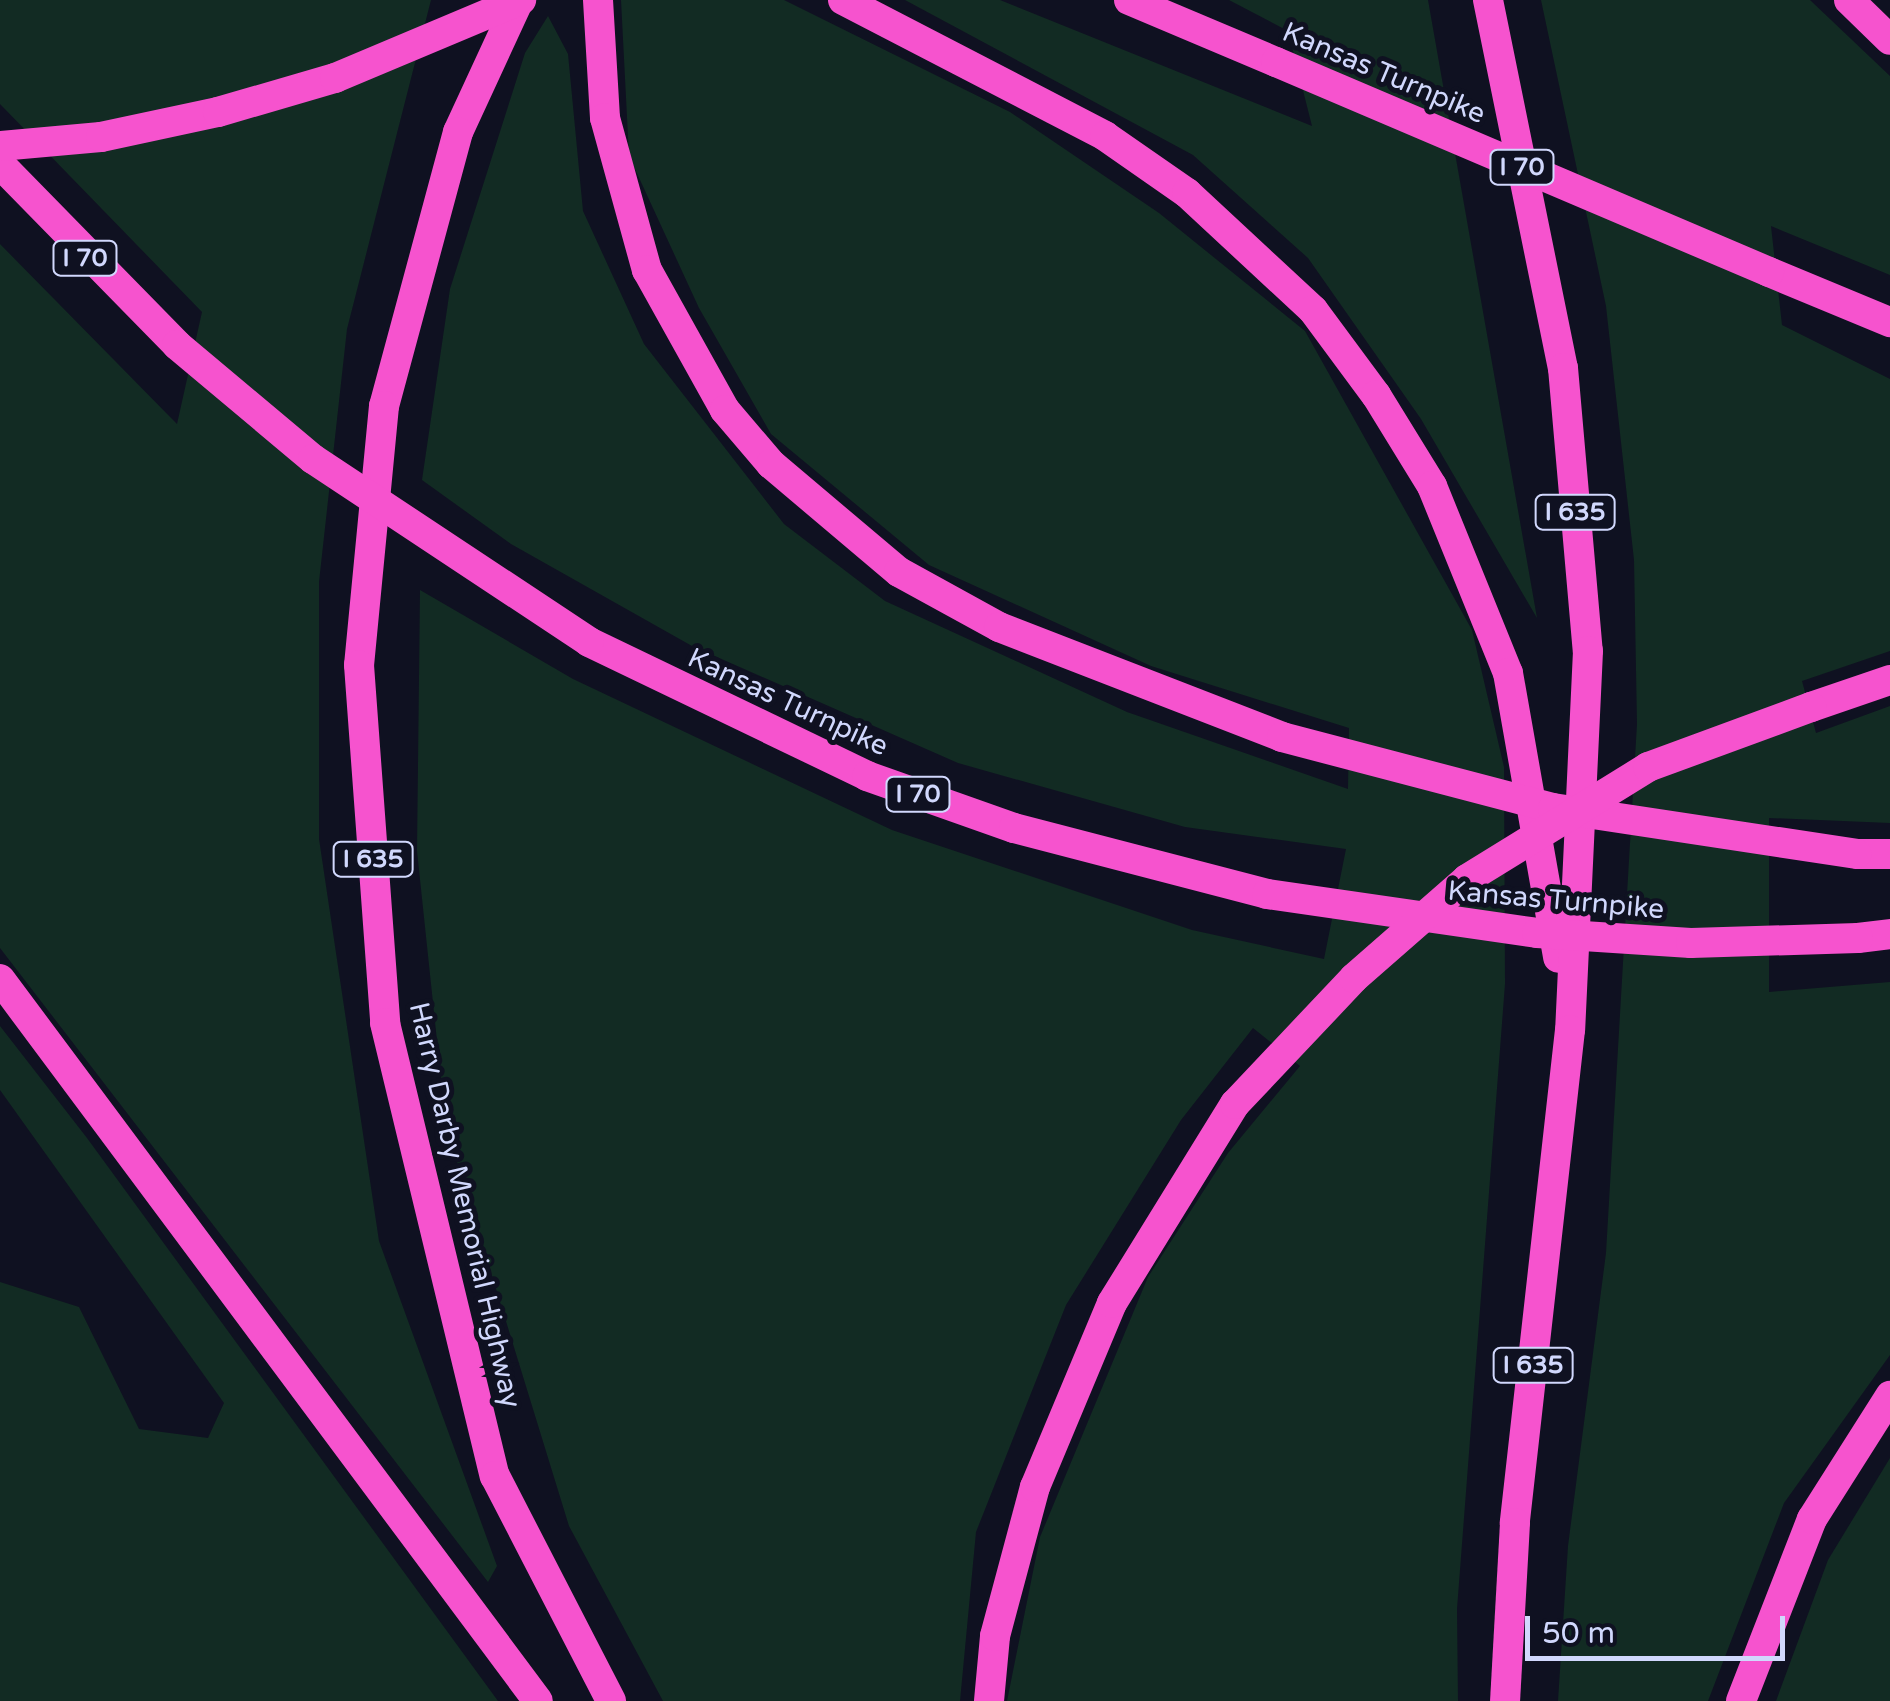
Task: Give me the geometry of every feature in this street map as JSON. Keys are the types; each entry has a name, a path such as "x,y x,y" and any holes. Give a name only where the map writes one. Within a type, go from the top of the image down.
{"highway":[{"path":"0,146 102,137 218,112 334,78 520,0"},
{"name":"Harry Darby Memorial Highway","path":"520,0 458,132 384,406 359,665 384,1023 496,1476 611,1701"},
{"path":"598,0 605,118 646,270 725,410 771,464 899,572 999,627 1282,737 1553,808 1857,854 1890,854"},
{"path":"844,0 1105,136 1187,193 1312,310 1376,395 1432,486 1508,673 1570,1030"},
{"name":"Kansas Turnpike","path":"1128,0 1890,322"},
{"name":"I 635","path":"1488,0 1563,368 1588,651 1570,1030 1515,1523 1505,1701"},
{"path":"1849,0 1890,40"},
{"name":"Kansas Turnpike","path":"0,164 176,345 313,459 448,556 590,642 867,776 1014,828 1266,894 1537,934 1691,943 1890,934"},
{"path":"988,1701 996,1636 1042,1469 1112,1304 1235,1104 1354,978 1467,879 1648,767 1890,680"},
{"path":"0,978 538,1701"},
{"path":"1741,1701 1812,1519 1890,1396"}],"green space":[{"path":"0,0 431,0 347,329 319,582 319,839 379,1241 497,1566 488,1582 0,948 0,244 177,424 202,312 0,104"},
{"path":"621,0 784,0 1010,112 1159,213 1305,331 1472,630 1504,767 1505,984 1457,1609 1458,1701 1007,1701 1040,1537 1148,1277 1228,1153 1300,1066 1253,1028 1181,1120 1066,1305 976,1532 960,1701 663,1701 569,1526 446,1126 417,851 420,590 573,679 892,830 1192,930 1324,959 1346,849 1185,827 958,763 692,646 511,544 422,480 450,289 525,53 548,16 568,54 583,211 644,344 784,524 885,601 1127,712 1348,789 1349,728 1151,666 929,565 771,434 699,308 629,156"},
{"path":"905,0 1000,0 1312,126 1288,31 1229,0 1428,0 1537,618 1421,419 1308,258 1193,155"},
{"path":"1541,0 1810,0 1890,76 1890,275 1771,226 1782,325 1890,379 1890,651 1802,681 1816,733 1890,706 1890,823 1769,818 1769,992 1890,982 1890,1355 1784,1503 1708,1701 1558,1701 1568,1546 1606,1253 1637,724 1634,560 1606,306"},
{"path":"0,1026 87,1138 498,1701 0,1701 0,1282 79,1307 139,1429 208,1438 224,1403 0,1090"},
{"path":"1890,1458 1890,1701 1776,1701 1828,1560"}]}
